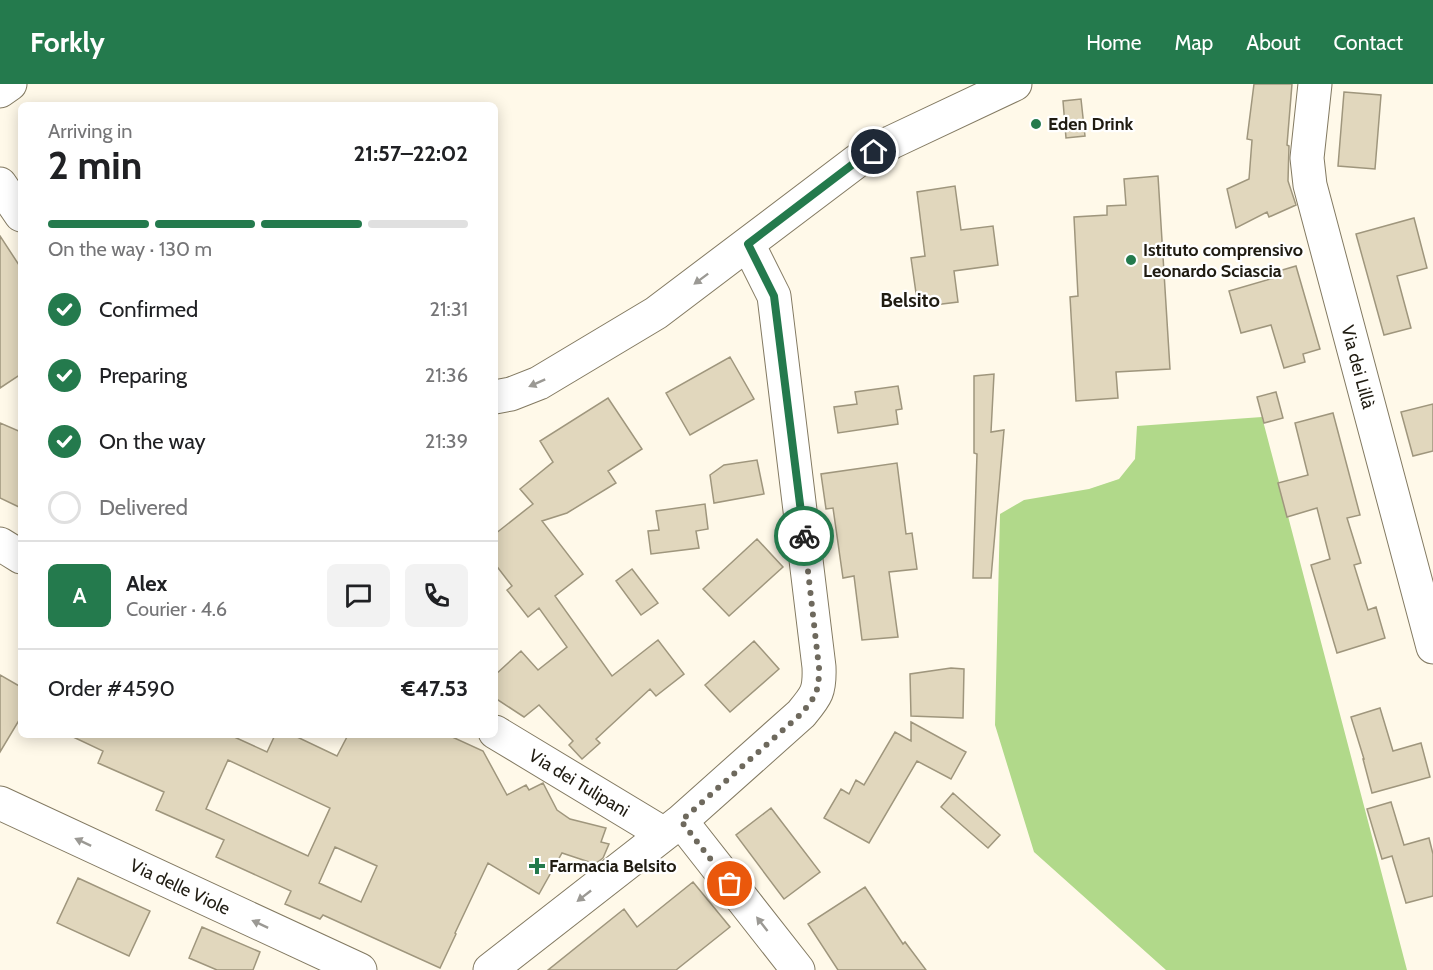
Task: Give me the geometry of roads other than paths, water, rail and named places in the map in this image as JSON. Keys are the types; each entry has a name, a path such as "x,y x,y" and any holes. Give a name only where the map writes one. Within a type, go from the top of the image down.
{"street":[{"path":"0,91 10,84"},
{"path":"498,396 539,383 656,313 857,161 1015,84"},
{"name":"Via dei Lillà","path":"1315,84 1307,158 1310,185 1433,647"},
{"path":"0,184 18,211"},
{"path":"490,970 672,828 801,714 814,699 819,682 818,656 774,296 748,244"},
{"path":"0,544 18,555"},
{"name":"Via dei Tulipani","path":"498,734 672,828 798,970"},
{"name":"Via delle Viole","path":"0,803 308,959 360,970"}],"place":[{"name":"Eden Drink","path":"1036,124"},
{"name":"Istituto comprensivo Leonardo Sciascia","path":"1131,260"},
{"name":"Farmacia Belsito","path":"537,866"}],"district":[{"name":"Belsito","path":"910,300"}]}
